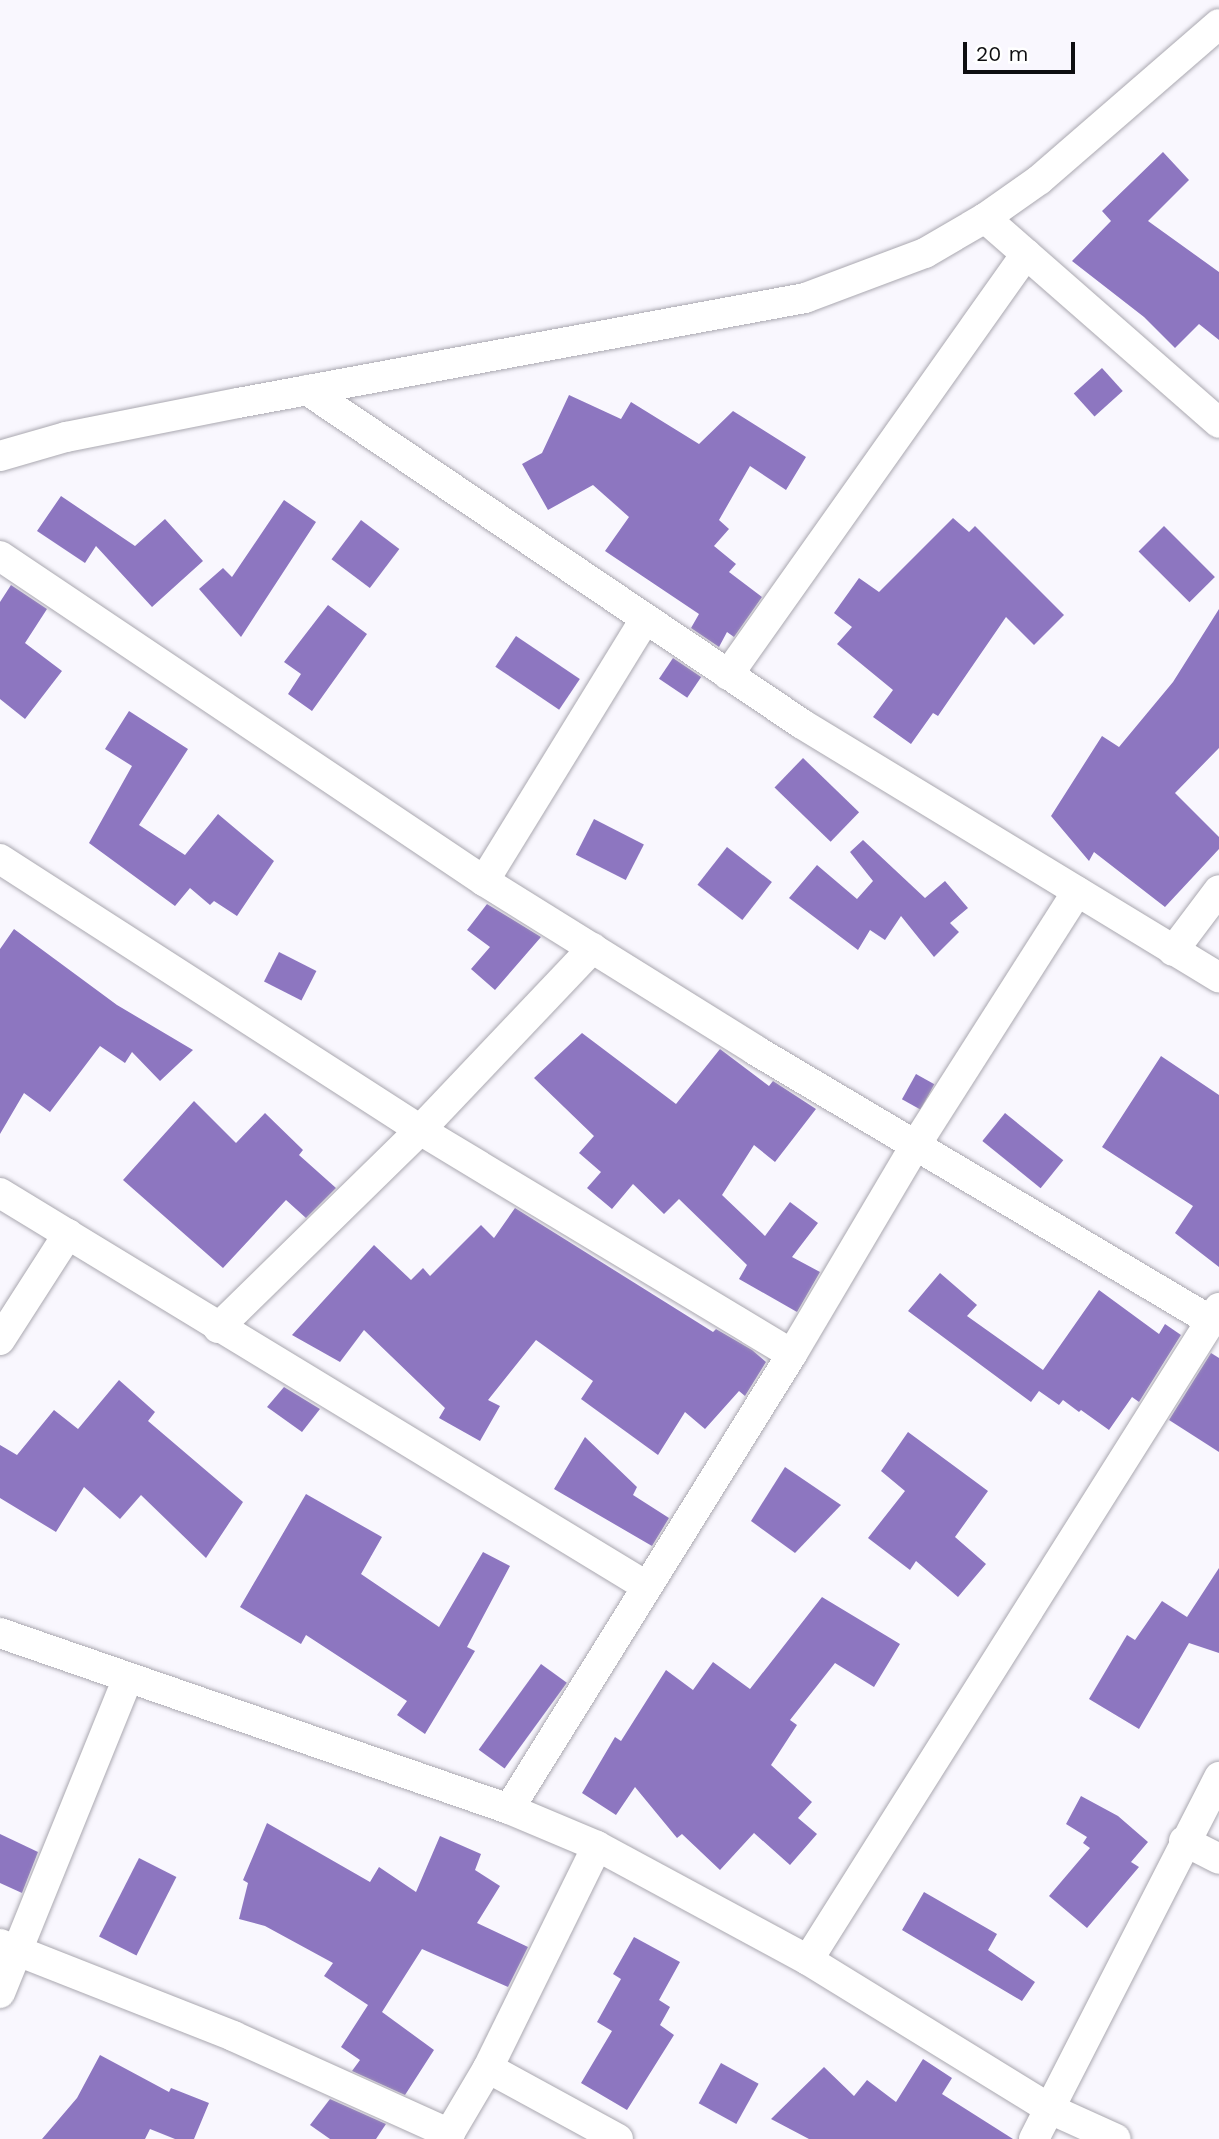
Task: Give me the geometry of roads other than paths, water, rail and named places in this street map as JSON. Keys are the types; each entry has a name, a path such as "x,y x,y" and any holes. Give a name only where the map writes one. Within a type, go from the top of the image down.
{"street":[{"path":"0,456 66,437 805,298 925,253 985,218 1039,180 1219,24"},
{"path":"985,218 1219,423"},
{"path":"728,675 1026,254"},
{"path":"307,390 644,621 1219,978"},
{"path":"0,556 484,881 755,1051 1215,1314 808,1960"},
{"path":"484,881 644,621"},
{"path":"0,859 420,1129 792,1354"},
{"path":"1173,950 1219,890"},
{"path":"509,1810 792,1354 916,1143 1077,892"},
{"path":"218,1328 420,1129 593,948"},
{"path":"0,1193 646,1586"},
{"path":"0,1340 68,1234"},
{"path":"0,1633 127,1680 509,1810 597,1846 808,1960 1050,2109 1116,2139"},
{"path":"0,1993 9,1947 127,1680"},
{"path":"1034,2139 1219,1777"},
{"path":"1184,1841 1219,1859"},
{"path":"9,1947 233,2036 448,2136 488,2068 597,1846"},
{"path":"488,2068 618,2139"}]}
